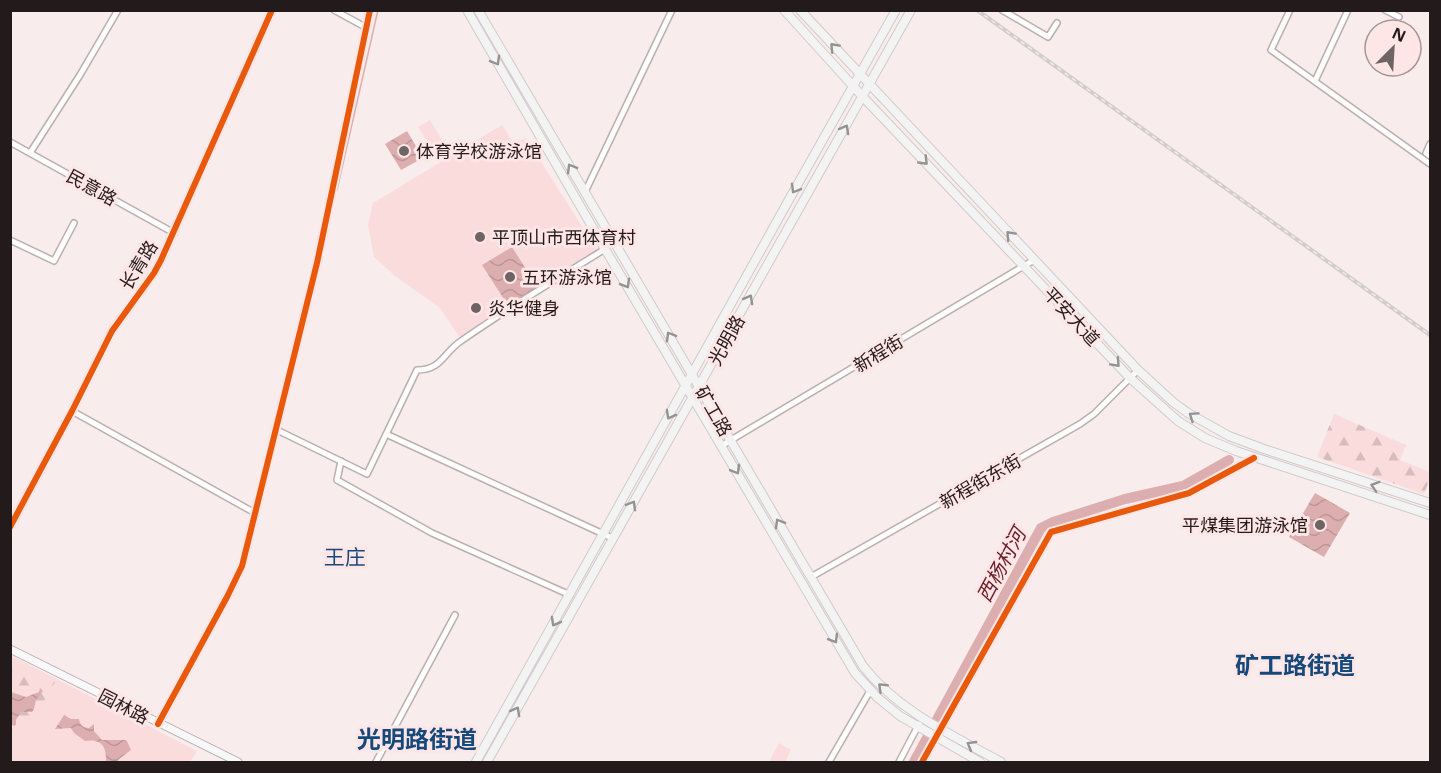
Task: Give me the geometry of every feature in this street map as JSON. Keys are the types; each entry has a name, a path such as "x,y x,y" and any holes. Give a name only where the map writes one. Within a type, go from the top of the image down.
{"main road":[{"name":"矿工路","path":"467,10 855,673 870,691 894,712 980,762"},
{"name":"矿工路","path":"478,10 870,675 905,707 1001,762"},
{"name":"平安大道","path":"784,10 863,97 1130,378 1167,411 1192,430 1217,444 1254,458 1431,514"},
{"name":"平安大道","path":"800,10 1138,370 1173,402 1229,436 1431,504"},
{"name":"光明路","path":"476,762 896,10"},
{"name":"光明路","path":"487,762 911,10"}],"street":[{"path":"30,153 118,10"},
{"name":"长青路","path":"10,527 112,331 154,273 174,233 272,10"},
{"path":"334,10 367,28"},
{"path":"158,724 242,566 317,263 370,10"},
{"path":"585,192 672,10"},
{"path":"1002,10 1048,37 1057,23"},
{"path":"1290,10 1271,50 1431,164"},
{"path":"1315,81 1348,10"},
{"path":"1385,10 1399,17"},
{"name":"民意路","path":"10,142 174,233"},
{"path":"1431,144 1426,153 1431,156"},
{"path":"10,240 54,261 74,223"},
{"path":"275,429 367,474 417,370 433,368 459,342 605,249"},
{"name":"新程街","path":"721,446 1034,260"},
{"name":"新程街东街","path":"811,577 1080,424 1101,408 1138,370"},
{"path":"72,411 255,513"},
{"path":"386,434 612,538"},
{"path":"922,762 1051,532 1190,493 1254,458"},
{"path":"341,461 336,480 432,534 570,595"},
{"path":"376,762 455,615"},
{"name":"园林路","path":"10,649 238,762"},
{"path":"829,762 870,691"},
{"path":"899,762 926,720"}],"green space":[{"path":"430,120 443,142 432,149 418,127"},
{"name":"平顶山市西体育村","path":"502,125 514,144 526,138 597,250 461,339 440,308 395,276 374,257 368,225 373,203"},
{"path":"1334,414 1406,445 1400,460 1430,472 1424,494 1317,457"},
{"path":"10,655 197,751 190,762 11,762"},
{"path":"11,659 55,682 11,757"},
{"path":"779,743 791,750 785,762 769,762"}],"water":[{"name":"体育学校游泳馆","path":"407,131 423,158 401,170 385,144"},
{"name":"五环游泳馆","path":"512,247 538,288 509,307 482,265"},
{"name":"平煤集团游泳馆","path":"1315,493 1350,513 1324,557 1289,537"},
{"path":"40,688 43,691 36,700 32,712 21,712 16,725 13,726 11,692 26,697 39,692"},
{"path":"64,715 71,719 79,719 85,727 89,728 94,724 94,731 102,740 127,741 131,750 117,762 106,762 105,749 99,742 85,741 71,728 55,729"}],"waterway":[{"path":"337,190 378,10"},
{"name":"西杨村河","path":"914,762 1041,528 1125,499 1183,486 1229,460"}],"railway":[{"path":"977,10 1430,335"}],"cycle path":[{"path":"10,527 112,331 161,260 272,10"},
{"path":"158,724 242,566 317,263 370,10"},
{"path":"922,762 1051,532 1189,493 1254,458"}],"place":[{"name":"体育学校游泳馆","path":"404,151"},
{"name":"平顶山市西体育村","path":"480,237"},
{"name":"五环游泳馆","path":"510,277"},
{"name":"炎华健身","path":"476,308"},
{"name":"平煤集团游泳馆","path":"1320,525"}],"district":[{"name":"王庄","path":"345,557"},
{"name":"矿工路街道","path":"1295,664"},
{"name":"光明路街道","path":"417,738"}]}
